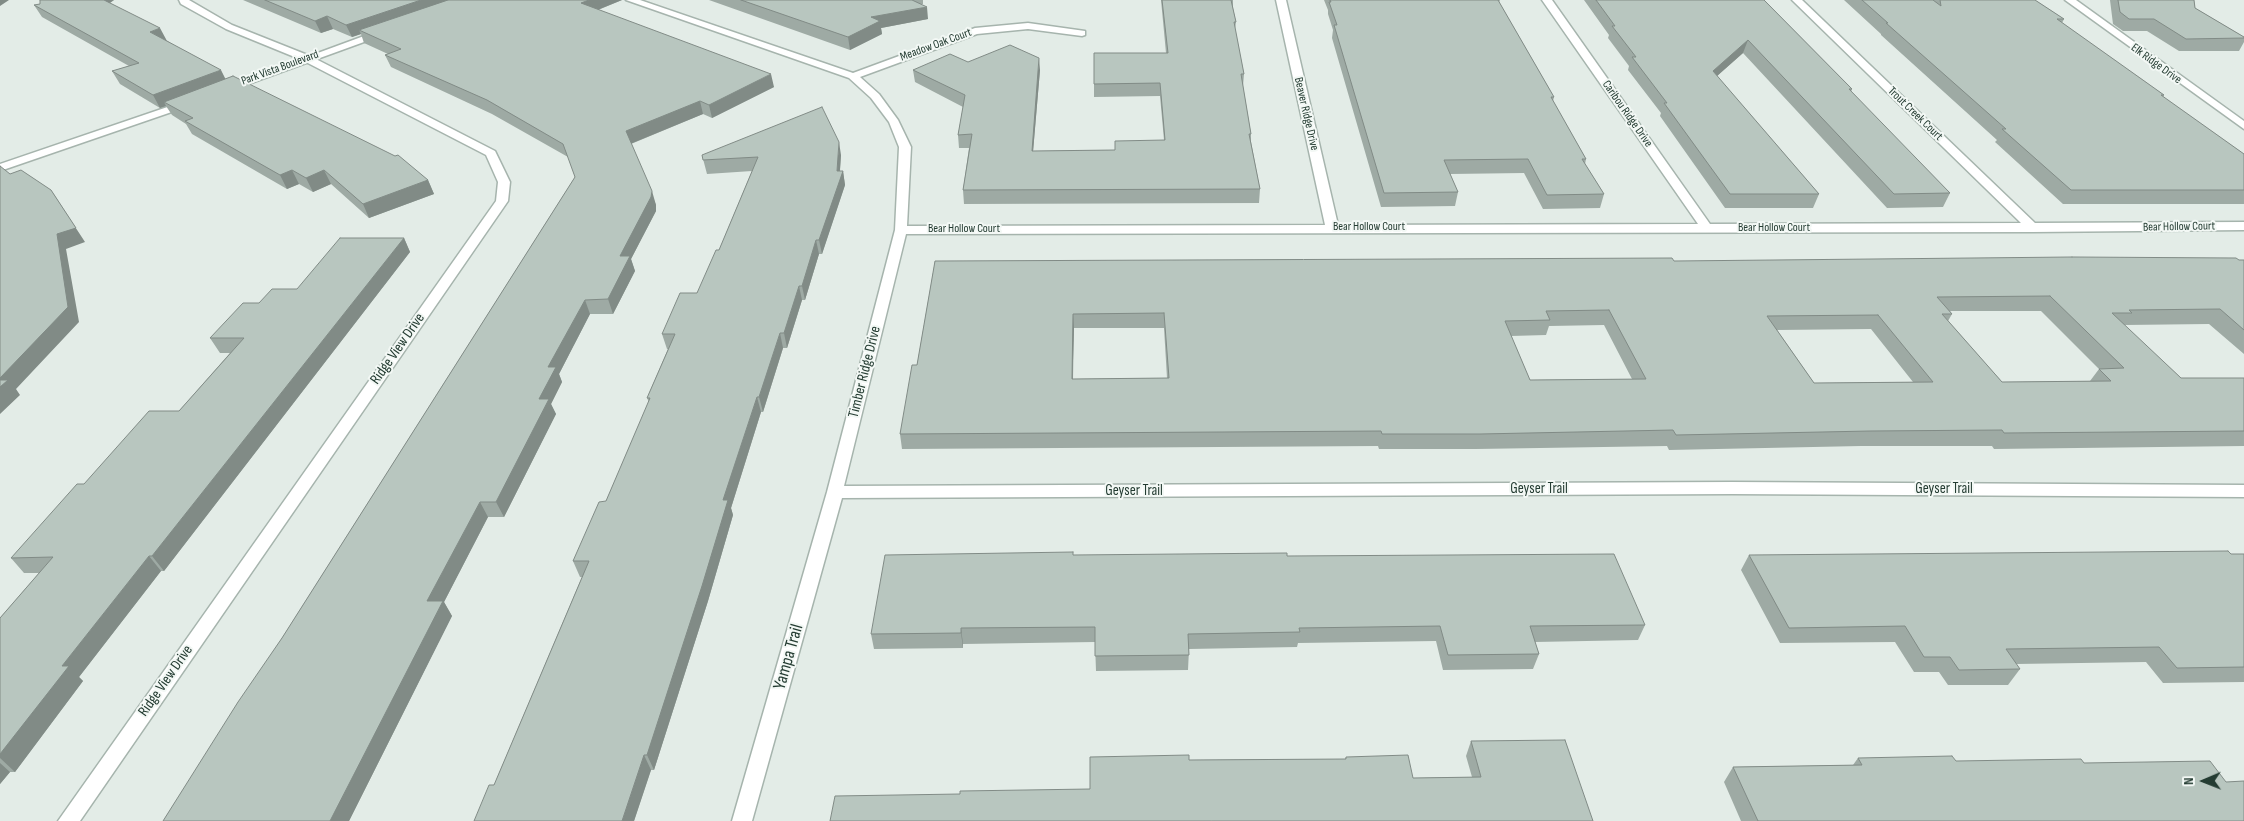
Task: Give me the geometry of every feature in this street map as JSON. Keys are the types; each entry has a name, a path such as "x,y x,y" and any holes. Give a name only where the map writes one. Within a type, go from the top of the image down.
{"street":[{"name":"Ridge View Drive","path":"68,821 502,201 504,182 491,153 306,58 229,27 184,2 184,0"},
{"path":"632,0 853,76 875,96 894,122 905,147 901,230"},
{"path":"651,6 668,0"},
{"name":"Beaver Ridge Drive","path":"1281,0 1332,227"},
{"name":"Caribou Ridge Drive","path":"1547,0 1707,228"},
{"name":"Trout Creek Court","path":"1797,0 2033,228"},
{"name":"Elk Ridge Drive","path":"2070,0 2244,126"},
{"name":"Meadow Oak Court","path":"853,76 975,31 1028,26 1082,32"},
{"name":"Park Vista Boulevard","path":"217,92 306,58 396,28"},
{"path":"0,168 199,99"},
{"name":"Bear Hollow Court","path":"901,230 1332,227 2033,228 2244,226"},
{"name":"Timber Ridge Drive","path":"835,492 901,230"},
{"name":"Geyser Trail","path":"835,492 1712,488 2244,492"},
{"name":"Yampa Trail","path":"742,821 835,492"}],"building":[{"path":"40,0 104,0 160,28 150,32 221,70 153,95 112,71 139,63 34,5 40,4"},
{"path":"265,0 421,0 346,25 327,16 315,21"},
{"path":"448,0 589,0 581,3 771,74 709,105 700,101 626,131 652,191 651,197 620,256 630,256 608,299 585,300 548,367 556,367 539,399 549,399 496,502 480,502 427,601 443,601 330,821 163,821 238,702 282,638 575,177 563,144 487,100 385,55 401,49 359,30"},
{"path":"741,0 912,0 927,7 871,17 880,21 848,37"},
{"path":"1162,0 1231,0 1244,74 1241,74 1251,134 1249,134 1260,189 963,190 972,134 958,135 965,95 913,70 950,54 968,62 1010,45 1039,58 1032,151 1115,150 1115,141 1165,140 1160,83 1094,84 1094,53 1168,53"},
{"path":"1330,0 1498,0 1554,97 1551,97 1586,159 1582,159 1604,194 1547,195 1528,159 1444,160 1458,192 1384,193 1334,25 1337,25 1329,2 1331,2"},
{"path":"1596,0 1764,0 1852,89 1849,89 1950,193 1894,194 1748,40 1713,71 1819,194 1730,194 1664,103 1667,103 1632,57 1636,57 1612,26 1615,26"},
{"path":"1862,0 1933,0 1941,6 1940,0 2035,0 2064,19 2057,19 2244,154 2244,190 2071,190"},
{"path":"2118,0 2194,0 2195,8 2244,38 2186,39 2154,19 2129,19 2120,12"},
{"path":"233,76 395,156 398,155 428,180 363,204 324,170 306,178 292,170 280,175 185,121 193,118 164,102"},
{"path":"822,107 839,142 837,171 843,171 819,240 816,240 802,286 799,286 784,333 780,333 759,397 757,397 723,500 728,500 702,586 647,755 644,755 622,821 474,821 489,785 494,785 589,561 573,561 599,502 606,501 675,334 662,334 680,293 697,293 716,250 719,250 758,157 703,160 702,155"},
{"path":"0,166 10,174 21,170 51,190 76,228 57,234 68,307 0,378"},
{"path":"340,238 404,238 152,556 149,556 62,666 69,666 0,754 0,618 53,557 11,558 77,484 84,484 149,411 179,411 244,338 210,338 243,303 259,303 272,289 297,289"},
{"path":"2072,257 2236,258 2244,260 2244,330 2220,309 2129,310 2132,313 2112,313 2181,378 2244,378 2244,431 2004,433 2002,430 1676,435 1673,430 1480,434 1382,434 1381,431 900,434 912,365 917,365 935,261 1672,258 1674,261","holes":["2050,296 2124,368 2099,369 2111,381 2002,382 1942,314 1952,314 1937,297","1609,310 1646,379 1530,380 1505,321 1550,320 1546,311","1164,313 1169,378 1072,379 1073,314","1878,315 1933,382 1814,383 1767,316"]},
{"path":"0,380 8,380 0,387"},
{"path":"2228,551 2231,554 2244,554 2244,667 2177,668 2159,647 2006,649 2020,669 1959,670 1950,657 1924,657 1905,626 1789,628 1749,555"},
{"path":"1073,552 1073,555 1287,553 1287,556 1614,554 1645,625 1530,626 1539,654 1448,655 1440,626 1299,628 1300,632 1188,634 1189,655 1095,656 1095,627 961,628 961,633 871,634 885,555"},
{"path":"1565,740 1593,821 830,821 835,796 960,794 960,791 1090,789 1090,757 1189,755 1189,760 1346,759 1346,757 1408,755 1413,778 1481,777 1471,741"},
{"path":"1952,756 1956,761 2081,759 2084,763 2210,761 2226,782 2244,781 2244,821 1758,821 1733,767 1862,765 1858,758"}]}
